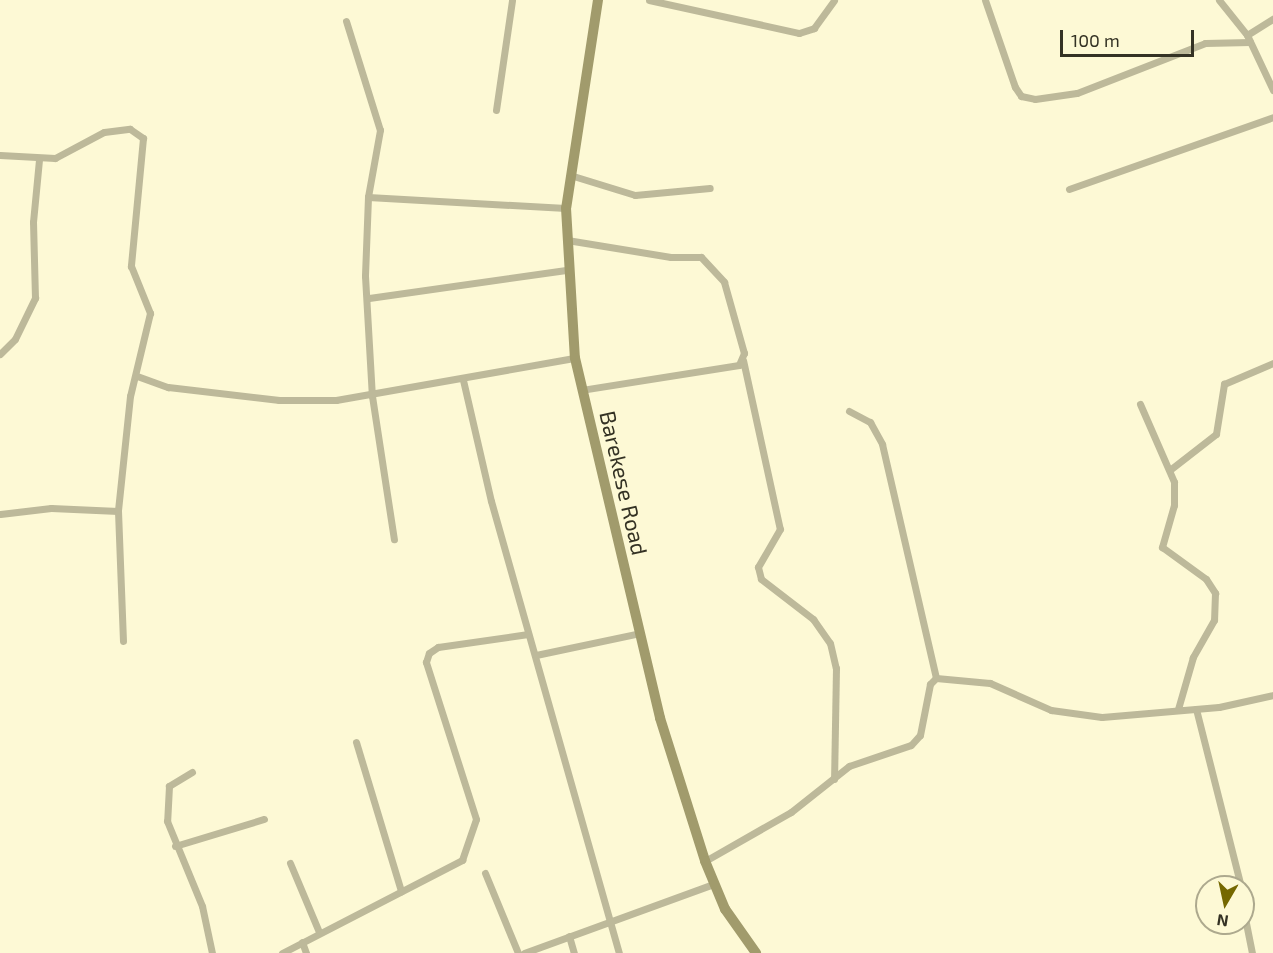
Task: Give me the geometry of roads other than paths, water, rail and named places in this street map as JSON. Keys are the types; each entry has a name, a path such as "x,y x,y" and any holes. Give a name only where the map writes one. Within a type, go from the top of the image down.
{"main road":[{"name":"Barekese Road","path":"598,0 566,208 566,270 575,358 640,633 705,861 714,884 756,953"}],"street":[{"path":"495,110 512,0"},
{"path":"649,0 799,33 814,28 834,0"},
{"path":"985,0 1015,87 1021,96 1035,99 1077,93 1205,43 1248,39 1273,19"},
{"path":"1219,0 1248,39 1273,90"},
{"path":"346,21 380,130 368,197 372,396 394,539"},
{"path":"1069,189 1273,117"},
{"path":"0,154 39,160 55,158 104,132 130,129 143,138 131,266 150,313 120,460 118,511 123,642"},
{"path":"0,354 15,339 35,298 39,160"},
{"path":"570,175 634,195 710,188"},
{"path":"368,197 566,208"},
{"path":"567,240 662,256 701,257 711,263 724,282 740,326 743,360 780,530 759,573 773,592 813,619 830,643 836,668 834,779"},
{"path":"369,298 566,270"},
{"path":"138,376 168,387 279,400 372,396 575,358"},
{"path":"582,390 688,375 743,360"},
{"path":"1171,469 1216,434 1224,384 1273,363"},
{"path":"464,380 528,634 536,655 619,953"},
{"path":"1140,404 1171,469 1174,505 1162,547 1206,579 1216,606 1214,620 1188,668 1178,709"},
{"path":"849,411 870,422 882,444 936,678"},
{"path":"0,514 51,508 118,511"},
{"path":"536,655 640,633"},
{"path":"282,953 400,891 455,867 475,831 476,819 426,662 429,653 438,647 528,634"},
{"path":"705,861 790,812 867,756 911,745 920,735 930,684 936,678 990,682 1051,710 1102,717 1196,709 1273,695"},
{"path":"1196,709 1238,875"},
{"path":"356,742 400,891"},
{"path":"192,772 169,786 165,802 175,846 202,906 212,953"},
{"path":"175,846 264,819"},
{"path":"290,863 319,932"},
{"path":"485,873 518,953"},
{"path":"524,953 714,884"},
{"path":"1248,935 1252,953"},
{"path":"569,936 574,953"},
{"path":"302,942 306,953"}]}
